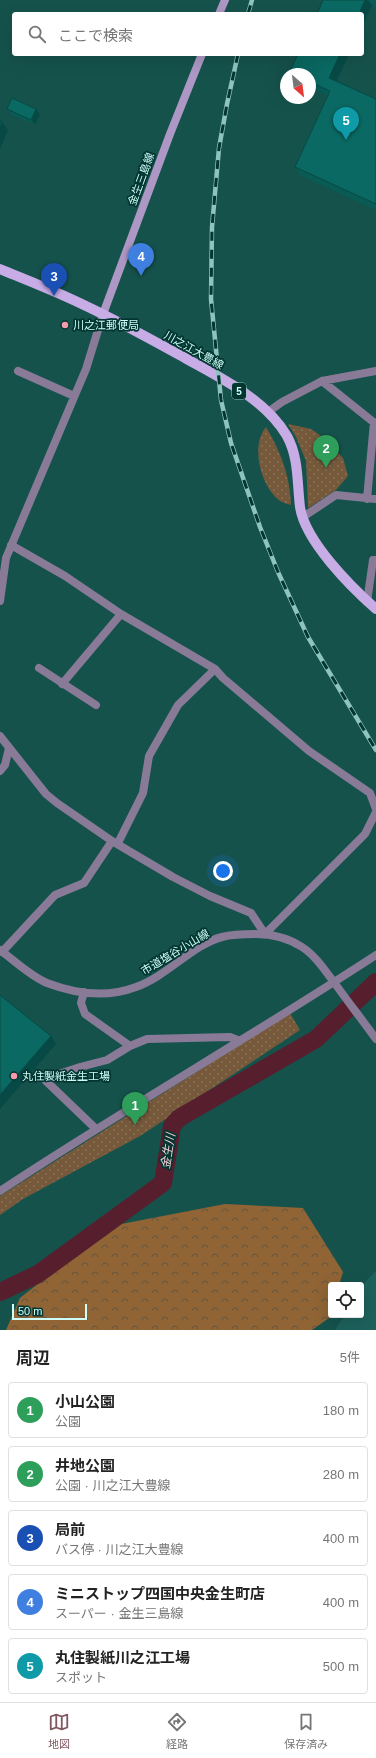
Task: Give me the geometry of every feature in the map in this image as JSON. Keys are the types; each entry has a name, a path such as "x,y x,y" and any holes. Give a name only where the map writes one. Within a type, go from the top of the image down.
{"main road":[{"path":"220,12 225,0"},
{"name":"金生三島線","path":"103,314 170,134 201,56"},
{"name":"川之江大豊線","path":"0,269 103,314 220,378 268,412 287,437 294,451 303,517 309,533 348,582 376,610"}],"street":[{"path":"0,601 6,558 11,544 86,369 103,314"},
{"path":"18,371 74,396"},
{"path":"268,412 282,402 322,381 376,371"},
{"path":"322,381 375,423 367,499"},
{"path":"303,517 336,495 376,499"},
{"path":"11,544 65,576 121,614 215,669 223,678 309,751 370,793 376,809"},
{"path":"367,602 373,560 376,560"},
{"path":"62,684 121,614"},
{"path":"39,668 96,705"},
{"path":"1,951 55,894 84,883 115,842 143,793 149,756 178,705 215,669"},
{"path":"0,736 46,794 57,803 115,842 173,877 210,896 251,913 265,934 365,834 376,812"},
{"path":"0,771 6,765 10,748"},
{"name":"市道塩谷小山線","path":"1,951 31,974 46,982 98,994 136,988 156,978 202,947 222,937 244,934 265,934 284,938 303,947 318,962 376,1039"},
{"path":"0,1191 96,1129 335,984 376,955"},
{"path":"84,992 81,1003 85,1014 130,1046"},
{"path":"96,1129 46,1081 47,1078 107,1060 130,1046 147,1039 230,1037 240,1041"}],"shaded area":[{"path":"288,424 311,429 324,438 343,458 348,476 336,490 308,508 306,461 296,437"},
{"path":"266,427 284,464 289,484 291,505 280,501 273,495 263,476 258,455 261,435"},
{"path":"290,1013 300,1030 140,1136 23,1199 0,1215 0,1196"},
{"path":"376,1271 376,1330 335,1330 343,1318 364,1318 364,1284"}],"green space":[{"path":"225,1204 303,1208 343,1272 340,1282 328,1282 329,1318 312,1330 6,1330 20,1298 111,1226"}],"building":[{"path":"323,0 365,0 360,12 318,12"},
{"path":"297,56 339,56 329,78 376,99 376,204 295,167 330,91 316,85 316,68 291,68"},
{"path":"12,98 36,109 31,120 7,109"},
{"name":"丸住製紙金生工場","path":"0,995 51,1036 0,1095"}],"waterway":[{"name":"金生川","path":"0,1292 38,1274 163,1183 172,1126 179,1118 316,1039 376,982"}],"railway":[{"path":"249,12 252,0"},
{"path":"238,56 219,148 212,227 211,299 221,400 231,443 260,527 278,572 308,637 376,750"}],"place":[{"name":"丸住製紙川之江工場","path":"346,140"},
{"name":"ミニストップ四国中央金生町店","path":"141,276"},
{"name":"局前","path":"54,296"},
{"name":"川之江郵便局","path":"65,325"},
{"name":"井地公園","path":"326,468"},
{"name":"丸住製紙金生工場","path":"14,1076"},
{"name":"小山公園","path":"135,1125"}]}
